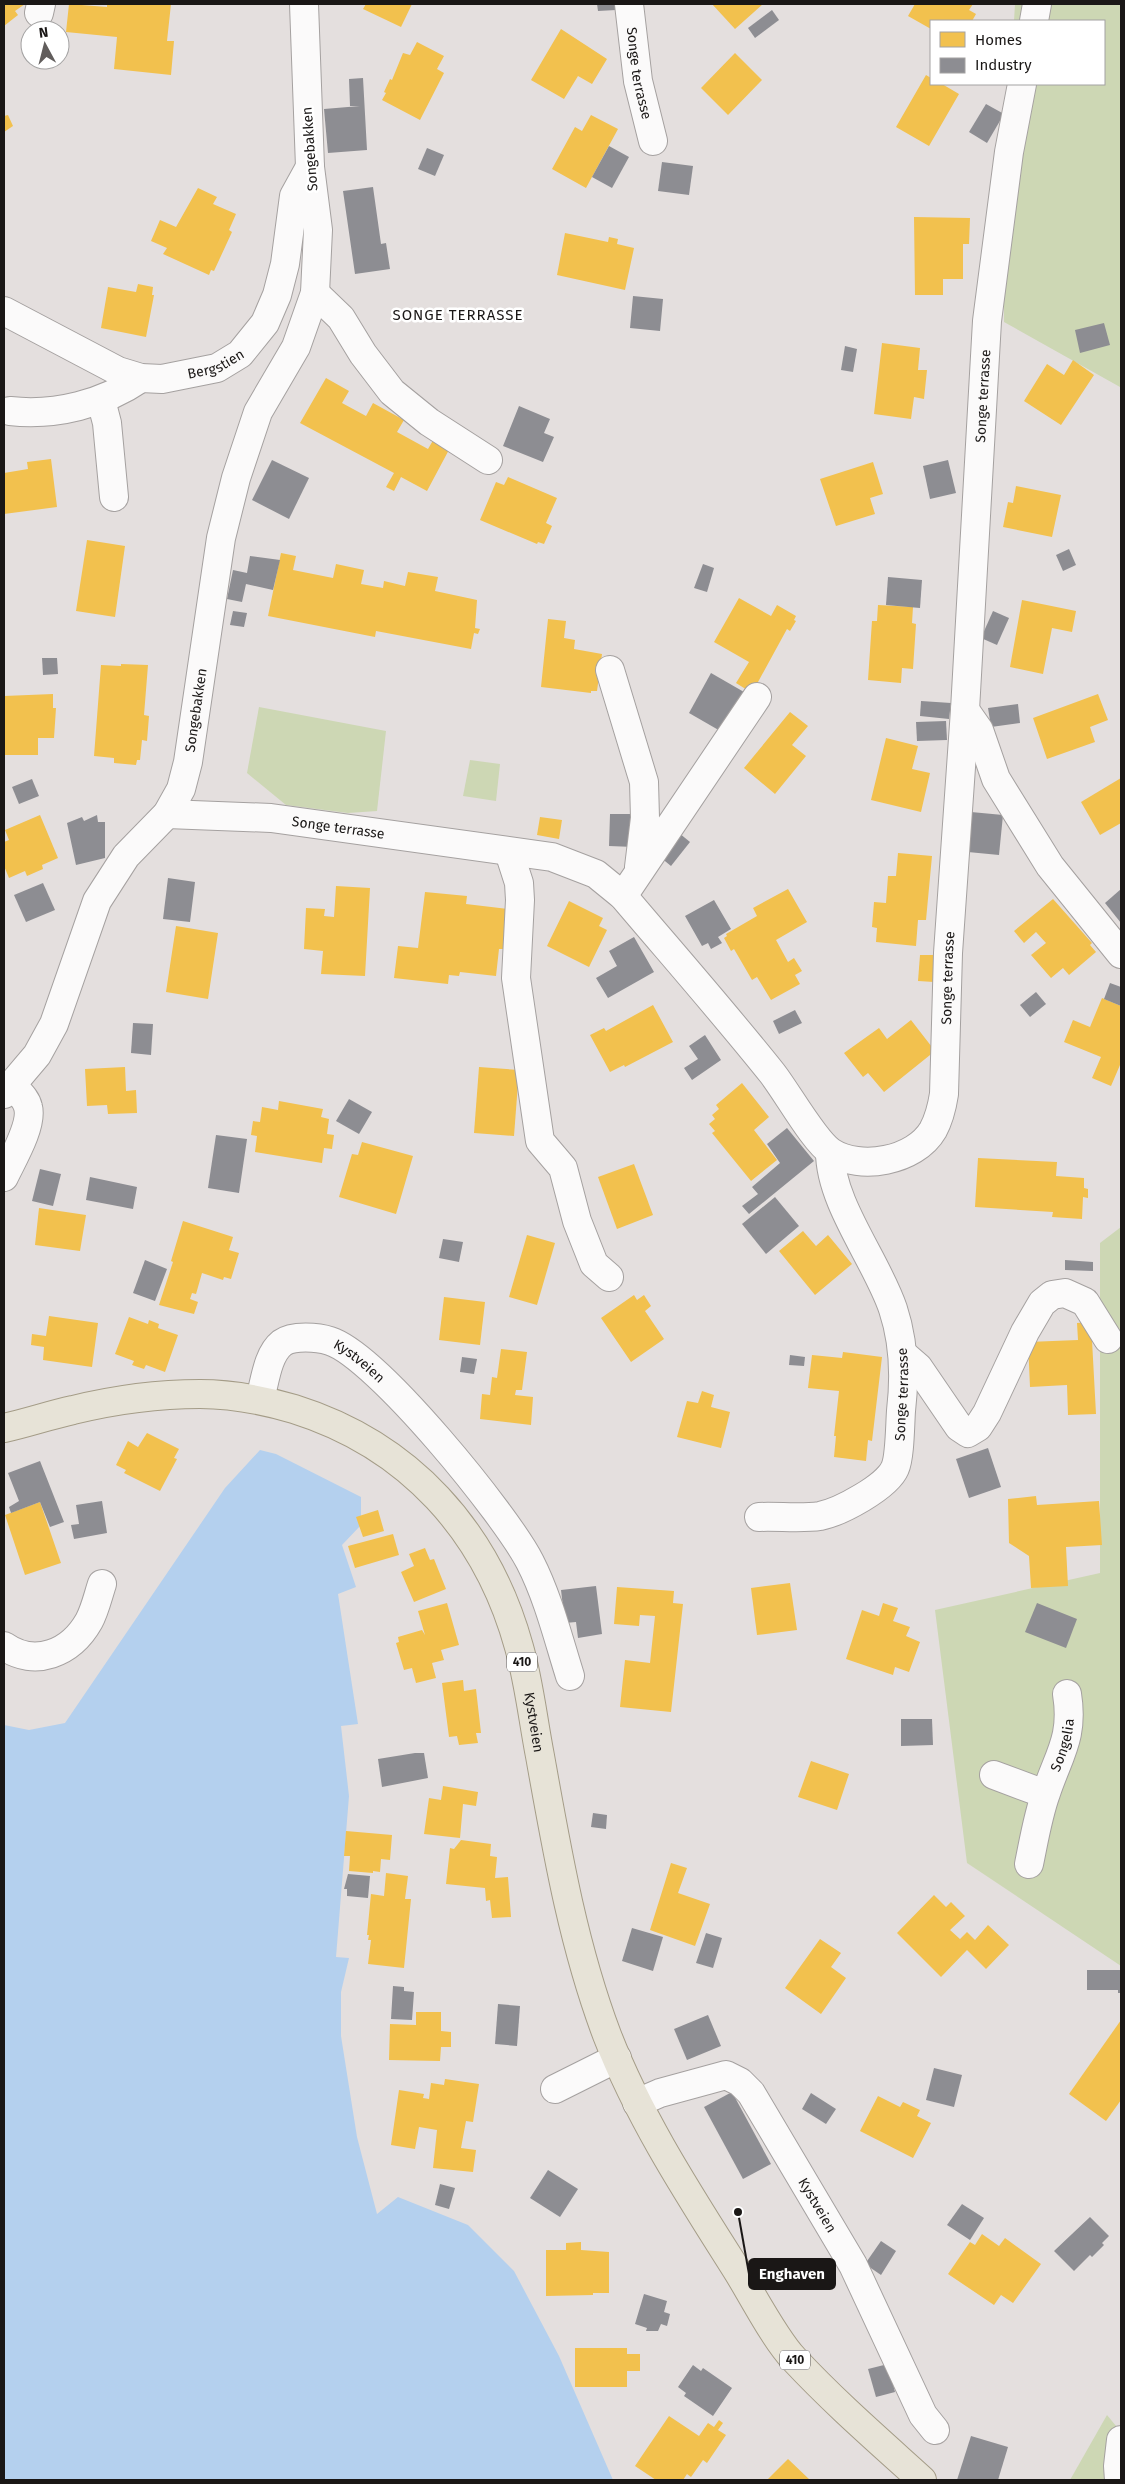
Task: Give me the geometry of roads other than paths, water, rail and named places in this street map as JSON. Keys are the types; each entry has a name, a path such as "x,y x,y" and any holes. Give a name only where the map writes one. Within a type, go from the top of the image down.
{"main road":[{"name":"Kystveien","path":"4,1428 34,1422 74,1409 164,1395 205,1394 260,1399 327,1420 370,1442 395,1459 442,1501 472,1539 490,1568 507,1608 520,1650 558,1856 582,1962 637,2103 684,2189 721,2245 894,2454 922,2480"},
{"name":"Kystveien","path":"4,1440 34,1422"}],"street":[{"name":"Songebakken","path":"8,1090 37,1054 54,1024 96,902 126,856 166,814 181,789 188,762 221,538 236,478 258,412 296,347 315,294 318,230 310,167 304,4"},
{"name":"Songe terrasse","path":"629,4 638,81 653,141"},
{"path":"1034,20 1038,4"},
{"name":"Songe terrasse","path":"166,814 271,818 552,857 596,874 623,896 771,1072 818,1140 830,1152 846,1159 872,1163 899,1157 917,1146 932,1132 940,1112 945,1085 952,873 965,710 987,321 1009,152 1022,85"},
{"name":"Bergstien","path":"4,311 118,371 141,378 162,379 217,368 240,354 265,323 277,295 285,264 294,196 310,167"},
{"path":"315,294 341,318 363,354 392,392 429,422 488,460"},
{"path":"10,411 37,414 102,400 120,392 141,378"},
{"path":"102,400 107,423 114,497"},
{"path":"610,670 644,782 645,818 639,870"},
{"path":"623,896 758,697"},
{"path":"965,710 979,730 996,779 1050,866 1121,954"},
{"path":"509,852 519,883 520,900 516,978 540,1141 563,1168 577,1221 594,1264 609,1277"},
{"path":"4,1177 29,1120 28,1108 24,1099 8,1090"},
{"name":"Songe terrasse","path":"759,1517 819,1516 840,1510 875,1489 895,1468 902,1400 903,1354 893,1309 838,1190 830,1163 830,1152"},
{"path":"903,1354 918,1366 959,1427 968,1433 978,1427 1025,1332 1042,1304 1052,1296 1065,1293 1085,1302 1108,1339"},
{"name":"Kystveien","path":"260,1399 270,1360 282,1343 300,1338 331,1341 362,1360 407,1404 506,1522 530,1562 551,1613 570,1676"},
{"path":"4,1646 15,1654 45,1657 63,1650 89,1622 102,1584"},
{"name":"Songelia","path":"1029,1864 1045,1794 1070,1727 1067,1694"},
{"path":"994,1775 1045,1794"},
{"path":"555,2089 618,2058"},
{"name":"Kystveien","path":"637,2103 660,2093 726,2074 740,2082 751,2093 853,2265 922,2415 935,2430"},
{"path":"1119,2480 1118,2466 1121,2440"}],"water":[{"path":"260,1450 276,1454 361,1497 361,1525 342,1545 356,1587 338,1594 358,1724 341,1726 349,1796 336,1957 349,1958 341,1992 341,2036 357,2137 377,2214 398,2197 468,2225 514,2271 559,2356 613,2480 4,2480 4,1725 29,1730 65,1723 225,1488"}],"place":[{"name":"Enghaven","path":"738,2212"}],"district":[{"name":"SONGE TERRASSE","path":"458,315"}]}
